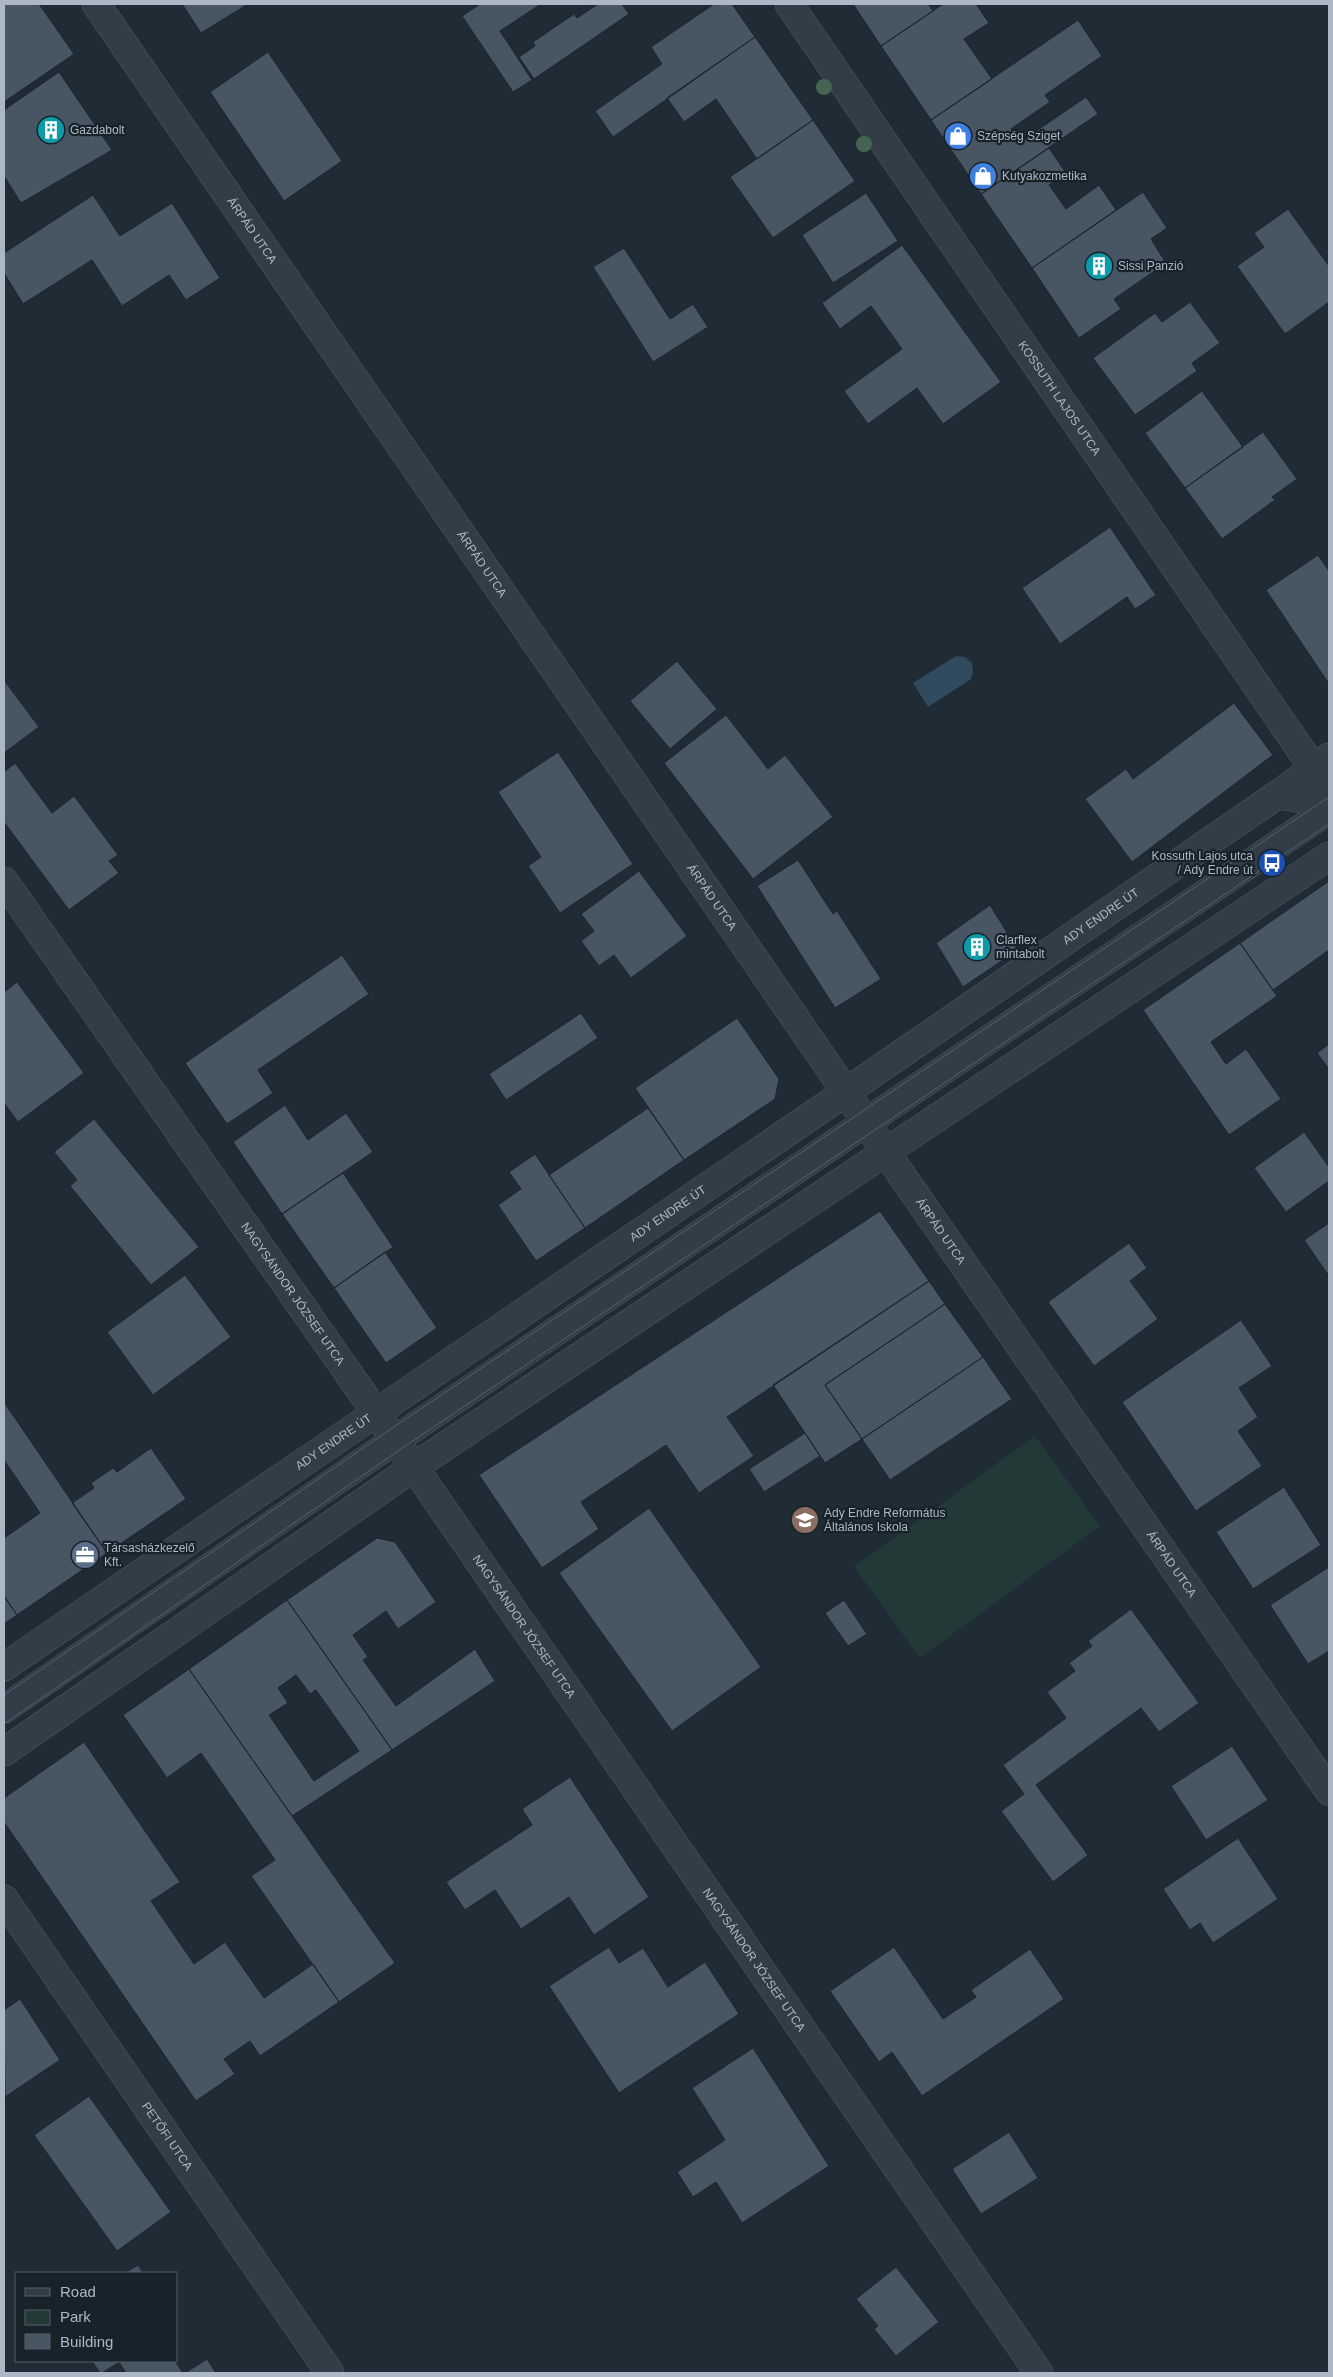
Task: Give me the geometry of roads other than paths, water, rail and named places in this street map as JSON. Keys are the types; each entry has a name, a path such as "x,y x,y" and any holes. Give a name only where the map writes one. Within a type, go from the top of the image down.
{"street":[{"name":"ÁRPÁD UTCA","path":"96,4 846,1092 885,1152 1329,1791"},
{"name":"KOSSUTH LAJOS UTCA","path":"788,4 1321,763 1329,791"},
{"name":"ADY ENDRE ÚT","path":"4,1667 846,1092 1321,763"},
{"path":"1277,795 1329,803"},
{"path":"4,1709 395,1440 1329,810"},
{"path":"4,1752 414,1467 1329,856"},
{"name":"NAGYSÁNDOR JÓZSEF UTCA","path":"4,881 414,1467 1039,2373"},
{"name":"PETŐFI UTCA","path":"4,1899 330,2373"}],"water":[{"path":"956,656 965,657 972,663 971,679 928,707 913,683"}],"tram line":[{"path":"4,1695 388,1431 1329,797"},
{"path":"4,1724 401,1449 1329,824"}],"place":[{"name":"Gazdabolt","path":"51,130"},
{"name":"Szépség Sziget","path":"958,136"},
{"name":"Kutyakozmetika","path":"983,176"},
{"name":"Sissi Panzió","path":"1099,266"},
{"name":"Kossuth Lajos utca / Ady Endre út","path":"1272,863"},
{"name":"Clarflex mintabolt","path":"977,947"},
{"name":"Ady Endre Református Általános Iskola","path":"805,1520"},
{"name":"Társasházkezelő Kft.","path":"85,1555"}]}
